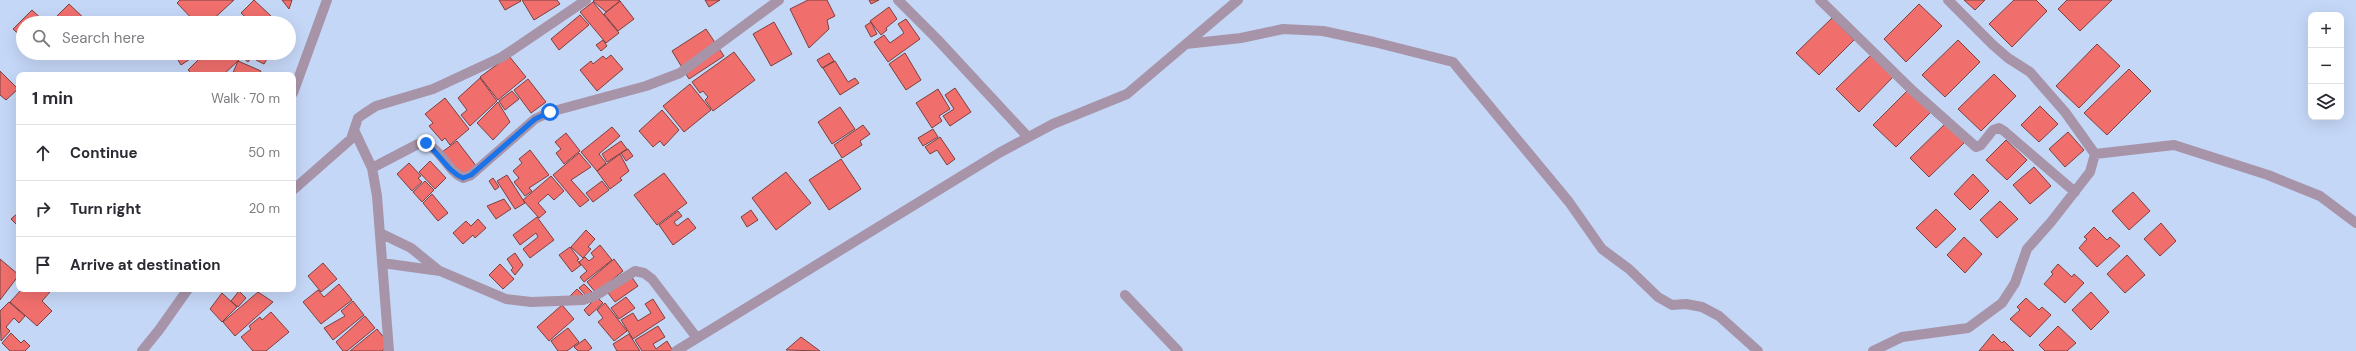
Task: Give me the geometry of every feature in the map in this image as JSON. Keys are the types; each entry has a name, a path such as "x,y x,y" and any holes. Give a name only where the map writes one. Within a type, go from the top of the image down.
{"street":[{"path":"296,85 327,0"},
{"path":"296,187 351,138 358,118 376,106 433,89 502,57 586,0"},
{"path":"372,168 418,144 426,143 435,150 457,175 463,178 471,175 535,119 550,112 646,86 680,73 779,0"},
{"path":"898,0 932,33 1028,137"},
{"path":"676,351 1028,137 1053,124 1127,94 1238,0"},
{"path":"1820,0 1913,90 1976,147 1981,145 1993,130 1998,128 2004,130 2075,192"},
{"path":"1948,0 1992,46 2030,72 2065,112 2095,154"},
{"path":"1186,44 1241,38 1283,29 1323,31 1453,62 1569,202 1602,249 1629,269 1658,297 1672,304 1686,304 1702,307 1719,316 1758,351"},
{"path":"354,130 372,168 377,196 389,351"},
{"path":"2095,154 2174,145 2268,175 2320,196 2356,223"},
{"path":"1873,351 1902,337 1968,328 2002,303 2016,283 2026,249 2051,222 2090,172 2095,154"},
{"path":"380,233 411,248 440,271"},
{"path":"382,263 440,271 506,298 531,302 583,300 595,296 635,271 644,273 652,279 697,338"},
{"path":"142,351 160,330 186,292"},
{"path":"1125,295 1178,351"}],"building":[{"path":"180,0 234,0 217,16 189,16 177,3"},
{"path":"254,0 271,16 244,16 241,13"},
{"path":"282,0 292,0 289,9"},
{"path":"499,0 520,0 521,1 505,10"},
{"path":"522,0 557,0 560,4 534,20"},
{"path":"705,0 720,0 709,7"},
{"path":"808,0 827,0 835,16 827,20 829,29 809,48 790,9"},
{"path":"869,0 879,0 871,4"},
{"path":"1964,0 1985,0 1975,10"},
{"path":"2014,0 2036,0 2047,11 2012,47 1989,24"},
{"path":"2067,0 2112,0 2080,31 2058,9"},
{"path":"593,1 620,1 606,12"},
{"path":"620,1 634,19 618,31 604,14"},
{"path":"593,2 619,33 606,43 580,12"},
{"path":"69,4 82,16 57,16"},
{"path":"1919,4 1942,26 1906,62 1884,39"},
{"path":"889,7 897,19 886,28 887,30 881,35 870,21"},
{"path":"32,10 38,16 26,16"},
{"path":"580,15 589,25 559,50 551,39"},
{"path":"1832,18 1854,40 1819,75 1796,53"},
{"path":"906,19 920,39 888,62 874,42 884,35 890,43 904,33 898,24"},
{"path":"774,22 792,54 771,66 753,34"},
{"path":"871,22 877,34 871,37 865,26"},
{"path":"706,29 724,56 689,79 672,51"},
{"path":"603,40 607,46 601,51 596,45"},
{"path":"1958,40 1980,62 1945,97 1922,75"},
{"path":"2097,44 2120,66 2079,108 2056,86"},
{"path":"734,52 755,80 713,111 705,100 708,97 703,91 700,93 692,82"},
{"path":"829,53 834,61 822,68 817,60"},
{"path":"905,53 921,80 906,90 889,64"},
{"path":"1872,54 1894,76 1859,112 1836,89"},
{"path":"611,55 623,69 597,91 580,70 591,61 593,64 603,56 606,59"},
{"path":"509,56 526,77 498,100 480,77"},
{"path":"178,60 188,60 181,65"},
{"path":"198,60 239,60 226,72 190,72 188,70"},
{"path":"256,60 266,60 264,64"},
{"path":"238,61 261,71 260,72 233,72"},
{"path":"835,61 848,82 855,78 859,83 840,95 823,68"},
{"path":"2129,69 2151,91 2107,135 2084,113"},
{"path":"0,71 16,87 16,91 6,100 0,95"},
{"path":"1994,74 2016,96 1981,131 1958,109"},
{"path":"480,78 497,101 470,126 461,115 467,110 458,98"},
{"path":"528,79 546,102 531,113 514,90"},
{"path":"690,84 711,110 684,132 663,106"},
{"path":"955,88 971,112 950,126 943,116 954,109 945,95"},
{"path":"938,89 950,109 939,116 942,121 932,128 916,103"},
{"path":"1909,89 1931,112 1896,147 1873,125"},
{"path":"512,91 519,99 505,110 499,101"},
{"path":"445,98 469,129 450,145 445,138 442,141 429,126 433,123 425,114"},
{"path":"498,102 510,122 493,140 477,123"},
{"path":"2040,106 2058,124 2039,142 2021,125"},
{"path":"840,107 855,129 832,144 818,122"},
{"path":"662,110 679,130 664,146 660,141 653,147 639,131"},
{"path":"1946,123 1965,142 1929,177 1910,158"},
{"path":"863,125 870,134 860,141 862,145 842,158 834,145"},
{"path":"612,127 620,136 599,154 606,163 597,171 581,152"},
{"path":"933,129 938,137 923,146 918,138"},
{"path":"2068,132 2084,150 2065,167 2049,149"},
{"path":"566,133 580,151 564,164 556,153 561,149 555,142"},
{"path":"940,137 955,159 947,165 937,150 930,154 925,147"},
{"path":"2006,140 2027,160 2007,180 1986,160"},
{"path":"457,141 477,167 462,179 442,152"},
{"path":"621,141 627,149 607,162 602,154"},
{"path":"628,149 633,156 626,161 621,153"},
{"path":"530,150 549,175 529,188 532,191 525,196 514,182 519,178 513,171 522,163 519,159"},
{"path":"579,153 591,167 571,180 589,200 580,207 553,175"},
{"path":"620,154 629,171 620,178 622,180 610,189 597,171"},
{"path":"841,159 861,189 829,210 809,180"},
{"path":"430,161 446,178 435,189 419,172"},
{"path":"409,163 421,176 418,178 422,182 412,191 397,174"},
{"path":"2034,167 2051,186 2030,204 2013,185"},
{"path":"786,172 811,203 776,230 752,198"},
{"path":"664,173 687,203 657,225 634,195"},
{"path":"1973,174 1989,191 1970,210 1954,194"},
{"path":"507,175 525,203 515,209 497,181"},
{"path":"551,176 564,191 554,200 548,194 538,203 546,212 539,218 523,200"},
{"path":"493,178 499,187 495,190 489,181"},
{"path":"425,181 434,190 422,202 413,192"},
{"path":"602,181 609,190 593,202 586,193"},
{"path":"2133,192 2150,211 2129,230 2112,211"},
{"path":"432,194 448,213 438,221 423,203"},
{"path":"504,199 511,209 496,219 487,206"},
{"path":"2000,201 2018,219 1997,238 1980,220"},
{"path":"1936,209 1956,229 1936,248 1916,228"},
{"path":"751,210 758,220 747,227 741,217"},
{"path":"678,211 682,216 674,222 677,226 688,218 696,228 673,245 659,225"},
{"path":"16,215 16,224 11,219"},
{"path":"537,217 554,240 530,258 523,249 538,237 536,233 520,245 513,235"},
{"path":"478,219 486,228 475,238 473,235 463,244 453,233 466,221 471,226"},
{"path":"2161,223 2176,241 2160,256 2144,239"},
{"path":"2094,227 2107,240 2110,237 2120,246 2097,267 2079,248 2087,239 2084,237"},
{"path":"586,230 595,239 588,247 591,249 583,258 571,247"},
{"path":"1964,237 1982,254 1965,273 1947,255"},
{"path":"600,245 612,260 584,282 580,277 587,271 579,262 585,257 589,261 594,257 591,253"},
{"path":"570,247 579,259 577,260 581,265 572,272 559,255"},
{"path":"515,253 523,265 515,275 511,270 513,268 507,259"},
{"path":"2127,255 2145,275 2125,293 2107,274"},
{"path":"0,259 16,272 16,279 0,300"},
{"path":"614,259 623,271 596,293 587,282"},
{"path":"323,263 337,279 321,292 308,276"},
{"path":"500,264 514,279 503,289 489,275"},
{"path":"2058,264 2072,277 2074,274 2084,283 2065,303 2044,284 2053,274 2051,272"},
{"path":"628,272 638,286 615,302 605,289"},
{"path":"339,284 352,300 321,324 303,302 318,290 324,297"},
{"path":"584,284 603,303 589,316 584,310 592,302 579,288"},
{"path":"577,289 586,298 570,296"},
{"path":"19,292 50,292 42,301 52,311 37,326 10,302"},
{"path":"238,292 246,298 238,307 231,301"},
{"path":"258,292 273,302 235,336 223,322"},
{"path":"2091,292 2109,312 2091,330 2072,310"},
{"path":"222,293 237,307 222,322 210,309"},
{"path":"626,297 635,308 619,319 611,308"},
{"path":"2026,298 2039,310 2042,307 2051,315 2030,337 2010,319 2020,310 2017,307"},
{"path":"653,299 665,318 633,339 621,320 633,313 638,321 651,313 645,304"},
{"path":"353,301 364,315 333,340 324,328 345,316 341,311"},
{"path":"9,302 25,316 19,323 14,318 6,327 10,331 1,341 0,311"},
{"path":"605,303 627,331 614,341 598,322 603,318 597,310"},
{"path":"562,305 574,319 549,341 537,327"},
{"path":"271,312 289,332 266,351 253,351 241,337 251,329 249,326 260,317 262,320"},
{"path":"365,316 375,328 347,351 343,351 336,342"},
{"path":"658,326 665,337 653,344 656,349 667,341 673,351 642,351 635,340"},
{"path":"2058,326 2076,343 2067,351 2045,351 2039,345"},
{"path":"568,328 579,342 567,351 558,351 551,341"},
{"path":"377,329 390,345 382,351 350,351"},
{"path":"11,333 21,343 24,340 30,346 25,351 10,351 2,343"},
{"path":"629,334 640,351 617,351 613,344"},
{"path":"1993,334 2002,343 2004,341 2014,351 1979,351"},
{"path":"801,337 820,351 786,350"},
{"path":"585,339 592,348 588,351 578,351 574,347"}],"route":[{"path":"426,143 435,150 457,175 463,178 471,175 502,146 535,119 550,112"}]}
